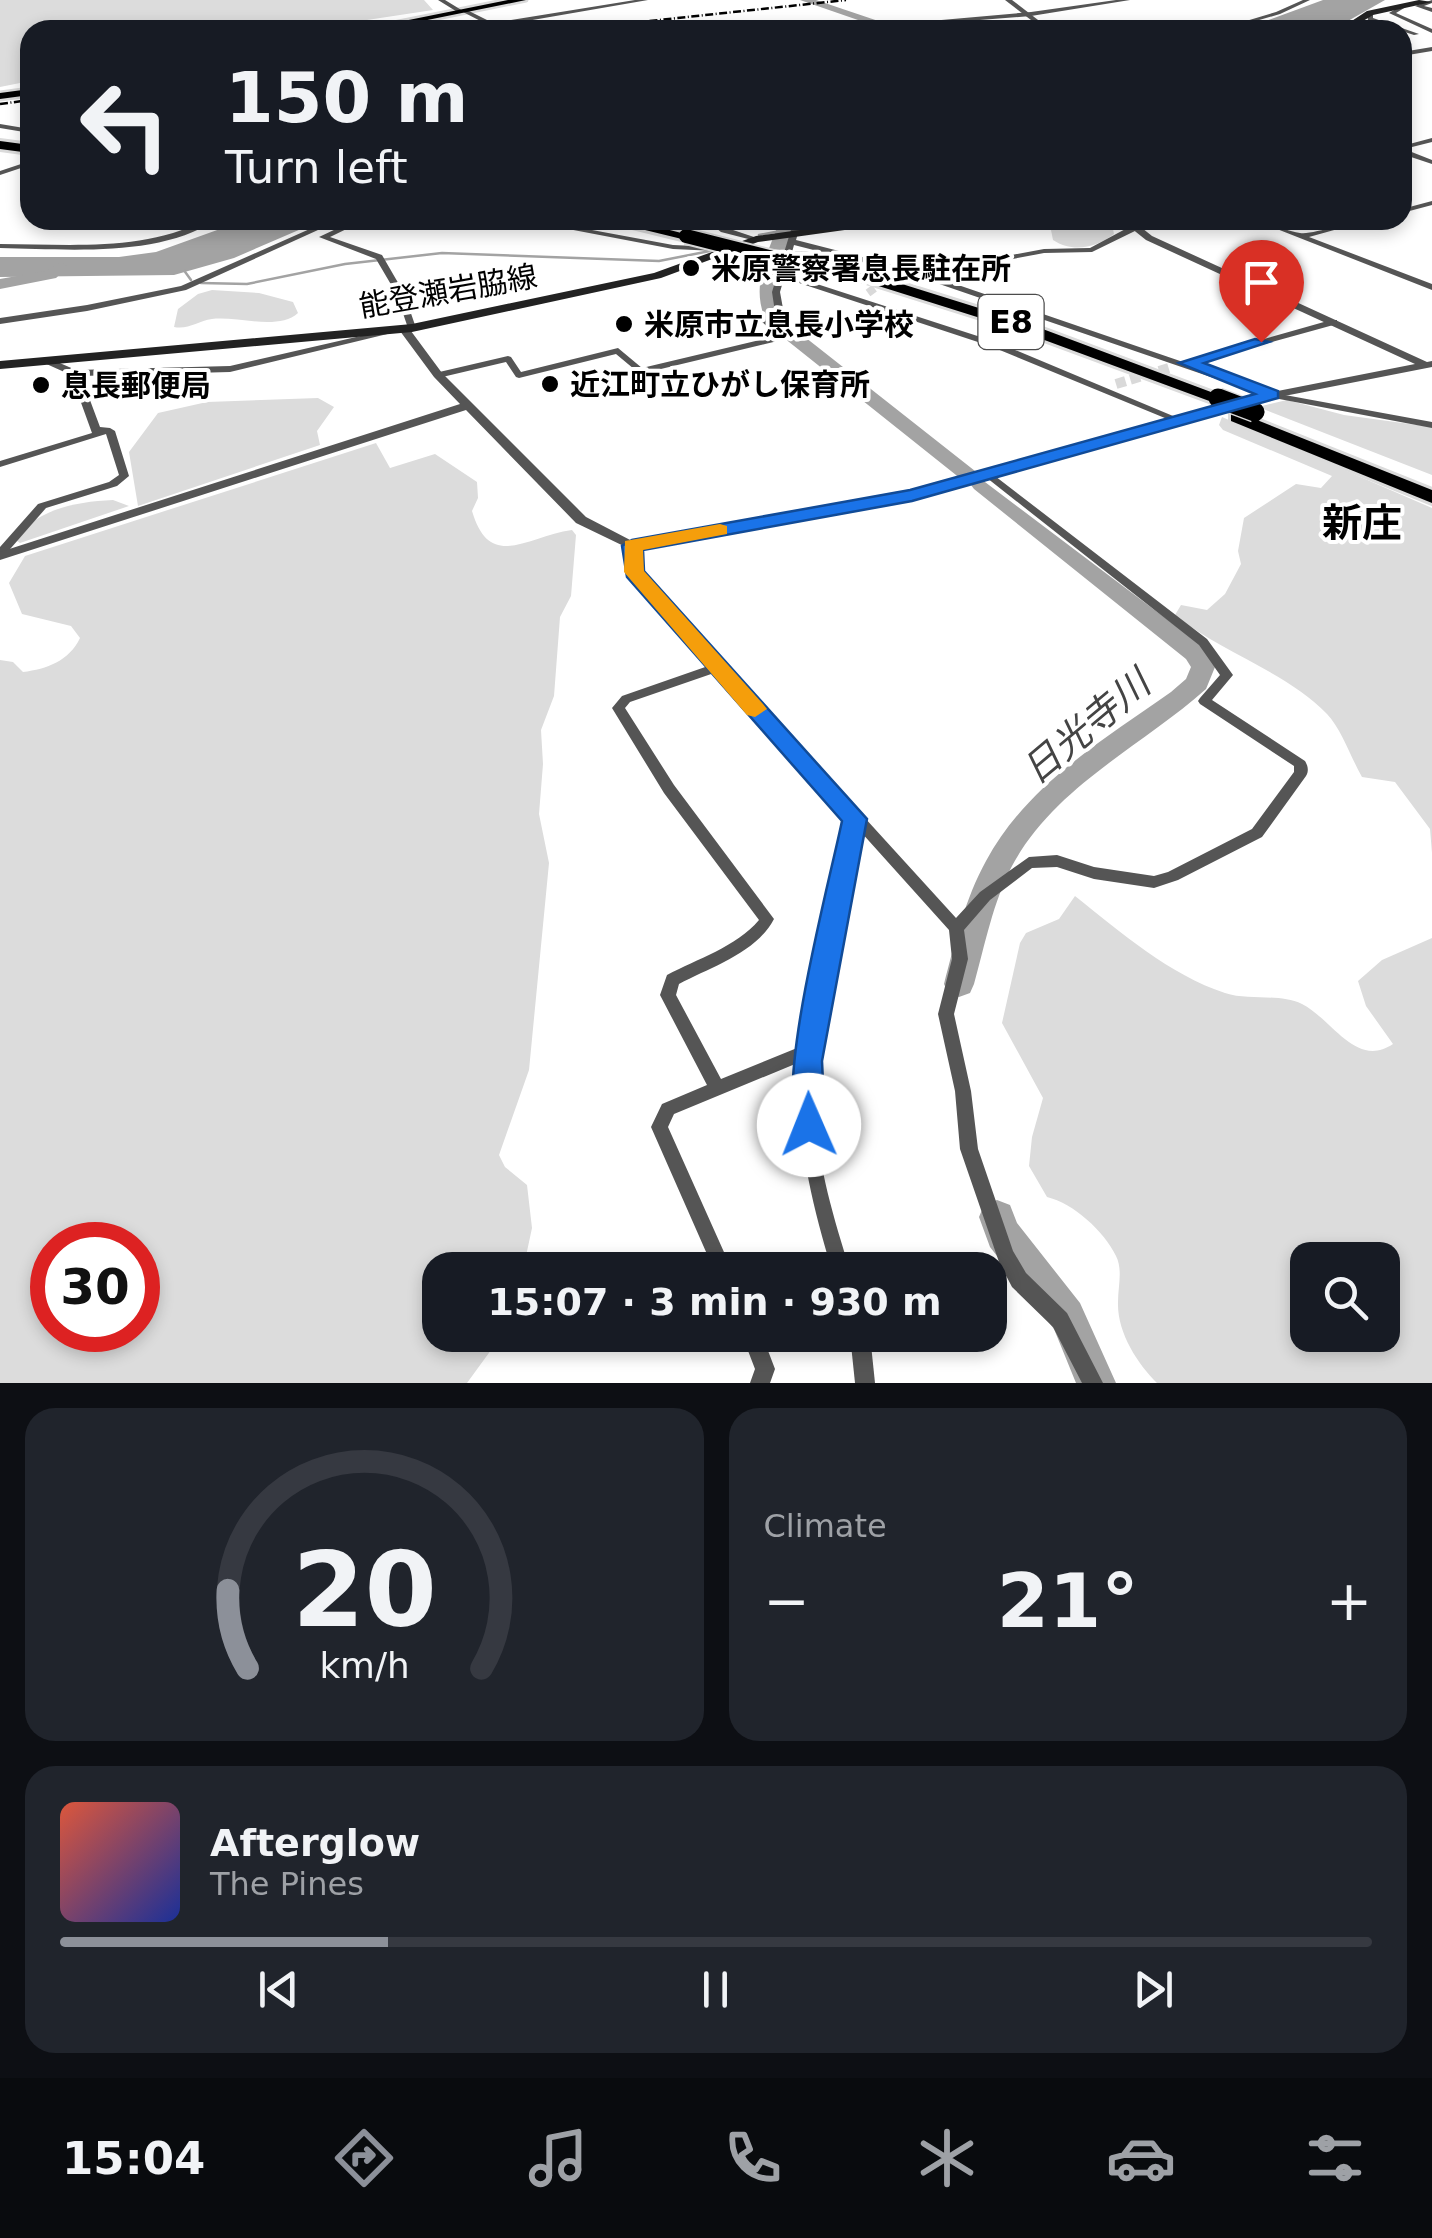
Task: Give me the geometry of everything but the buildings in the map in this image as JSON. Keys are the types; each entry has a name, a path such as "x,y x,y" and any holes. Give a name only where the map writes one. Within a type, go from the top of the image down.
{"highway":[{"path":"416,20 522,0"},
{"name":"E8","path":"672,230 793,246 1012,332 1432,483"},
{"name":"E8","path":"679,230 690,233"},
{"name":"E8","path":"1246,415 1432,497"}],"main road":[{"path":"1358,20 1370,13 1430,0"},
{"name":"能登瀬岩脇線","path":"0,365 408,328 657,276 756,239 774,236 793,246 856,230"}],"street":[{"path":"441,0 482,20"},
{"path":"540,20 645,0"},
{"path":"1008,0 1037,20"},
{"path":"958,20 1127,0"},
{"path":"1254,20 1307,0"},
{"path":"1430,0 1418,6 1432,10"},
{"path":"1392,13 1406,5"},
{"path":"1373,20 1370,13 1392,13 1408,20"},
{"path":"1412,22 1432,19"},
{"path":"1412,22 1432,30"},
{"path":"1412,33 1432,40"},
{"path":"1412,35 1416,34"},
{"path":"0,171 20,166"},
{"path":"11,169 20,170"},
{"path":"0,246 104,246 183,230"},
{"path":"0,321 183,288 314,230"},
{"path":"338,230 323,237 380,260 400,293 408,328 438,375 581,520 632,546 912,496 1272,395 1429,365"},
{"path":"580,230 673,247 723,251"},
{"path":"724,230 756,239"},
{"path":"919,274 1044,251 1092,250 1121,230"},
{"path":"1142,230 1429,365"},
{"path":"1283,230 1432,287"},
{"path":"1300,237 1327,230"},
{"path":"793,246 919,274 1272,395 1432,425"},
{"path":"793,246 864,296 1180,421"},
{"path":"438,375 508,359 519,375 618,351 640,370 783,337 762,318 780,314 776,292 793,246"},
{"path":"62,324 65,319 189,290 183,288"},
{"path":"1172,367 1334,322"},
{"path":"44,360 75,373 230,369 408,328"},
{"path":"112,371 113,361 122,352"},
{"path":"0,464 97,434 75,373"},
{"path":"1104,388 1116,384"},
{"path":"0,555 467,406"},
{"path":"0,555 42,506 114,484 124,476 110,431 96,430"},
{"path":"956,928 985,896 1029,864 1057,861 1094,873 1154,882 1173,876 1257,833 1301,773 1300,764 1204,701 1226,675 1203,642 991,476"},
{"path":"632,546 634,572 956,928 960,959 946,1014 969,1149 1005,1256 1019,1280 1060,1320 1093,1383"},
{"path":"717,1088 668,995 669,986 672,980 751,938 765,928 767,919 670,788 618,708 626,699 718,667"},
{"path":"835,1252 812,1162 810,1050 855,819"},
{"path":"715,1252 659,1127 668,1109 810,1050"},
{"path":"758,1352 765,1369 760,1383"},
{"path":"862,1352 865,1383"}],"shaded area":[{"path":"0,0 424,0 433,10 367,20 20,20 20,83 0,87"},
{"path":"1323,0 1385,0 1350,20 1268,20"},
{"path":"217,230 299,230 234,258 174,275 0,277 0,257 119,257 156,252"},
{"path":"1051,230 1113,230 1114,234 1099,243 1076,248 1053,240"},
{"path":"212,290 259,293 293,302 298,313 280,321 212,319 174,327 178,309 198,294"},
{"path":"318,398 334,407 317,431 320,445 138,506 129,452 158,413 207,402"},
{"path":"1287,400 1344,415 1432,427 1432,475 1258,407"},
{"path":"1222,417 1432,508 1432,853 1430,829 1395,782 1362,777 1342,736 1311,699 1175,615 1181,605 1207,610 1225,594 1241,564 1238,551 1244,518 1296,484 1321,488 1332,476 1223,430 1219,425"},
{"path":"376,443 390,468 435,454 477,482 478,498 472,511 489,541 512,546 572,530 576,535 571,596 560,617 554,696 541,730 539,814 549,863 529,1070 499,1155 505,1167 527,1185 532,1228 527,1252 422,1252 422,1352 490,1352 467,1383 0,1383 0,660 13,662 23,672 40,669 63,658 80,638 71,626 22,614 9,583 25,556"},
{"path":"113,500 129,506 20,543 14,539 35,520 59,509"},
{"path":"1075,896 1146,951 1185,975 1225,993 1302,1004 1345,1039 1367,1050 1393,1044 1366,1006 1358,981 1382,960 1432,938 1432,1383 1157,1383 1142,1366 1121,1324 1119,1267 1111,1247 1077,1212 1047,1197 1029,1166 1043,1098 1002,1023 1020,943 1026,933 1059,919"}],"waterway":[{"path":"805,0 868,20"},
{"name":"日光寺川","path":"784,230 767,285 769,310 775,322 968,475"},
{"name":"日光寺川","path":"759,235 785,230"},
{"path":"201,283 247,284 345,264 442,253 659,261 715,250"},
{"path":"0,284 50,275 60,267"},
{"path":"183,269 191,280"},
{"name":"日光寺川","path":"959,984 998,865 1033,814 1079,771 1180,698 1197,683 1203,667 1196,654 981,485"},
{"name":"日光寺川","path":"997,1217 1003,1234 1067,1316 1096,1383"}],"tunnel":[{"path":"868,293 893,275"},
{"path":"1116,384 1172,367"}],"railway":[{"path":"659,20 846,0"},
{"path":"0,104 20,101"}],"slow traffic":[{"path":"720,530 632,546 634,572 755,709"}],"place":[{"name":"米原警察署息長駐在所","path":"691,268"},
{"name":"米原市立息長小学校","path":"624,324"},
{"name":"近江町立ひがし保育所","path":"550,384"},
{"name":"息長郵便局","path":"41,385"}],"district":[{"name":"新庄","path":"1362,523"}],"route":[{"path":"809,1125 808,1061 855,819 634,572 632,546 912,496 1272,395 1187,363 1261,342"}]}
